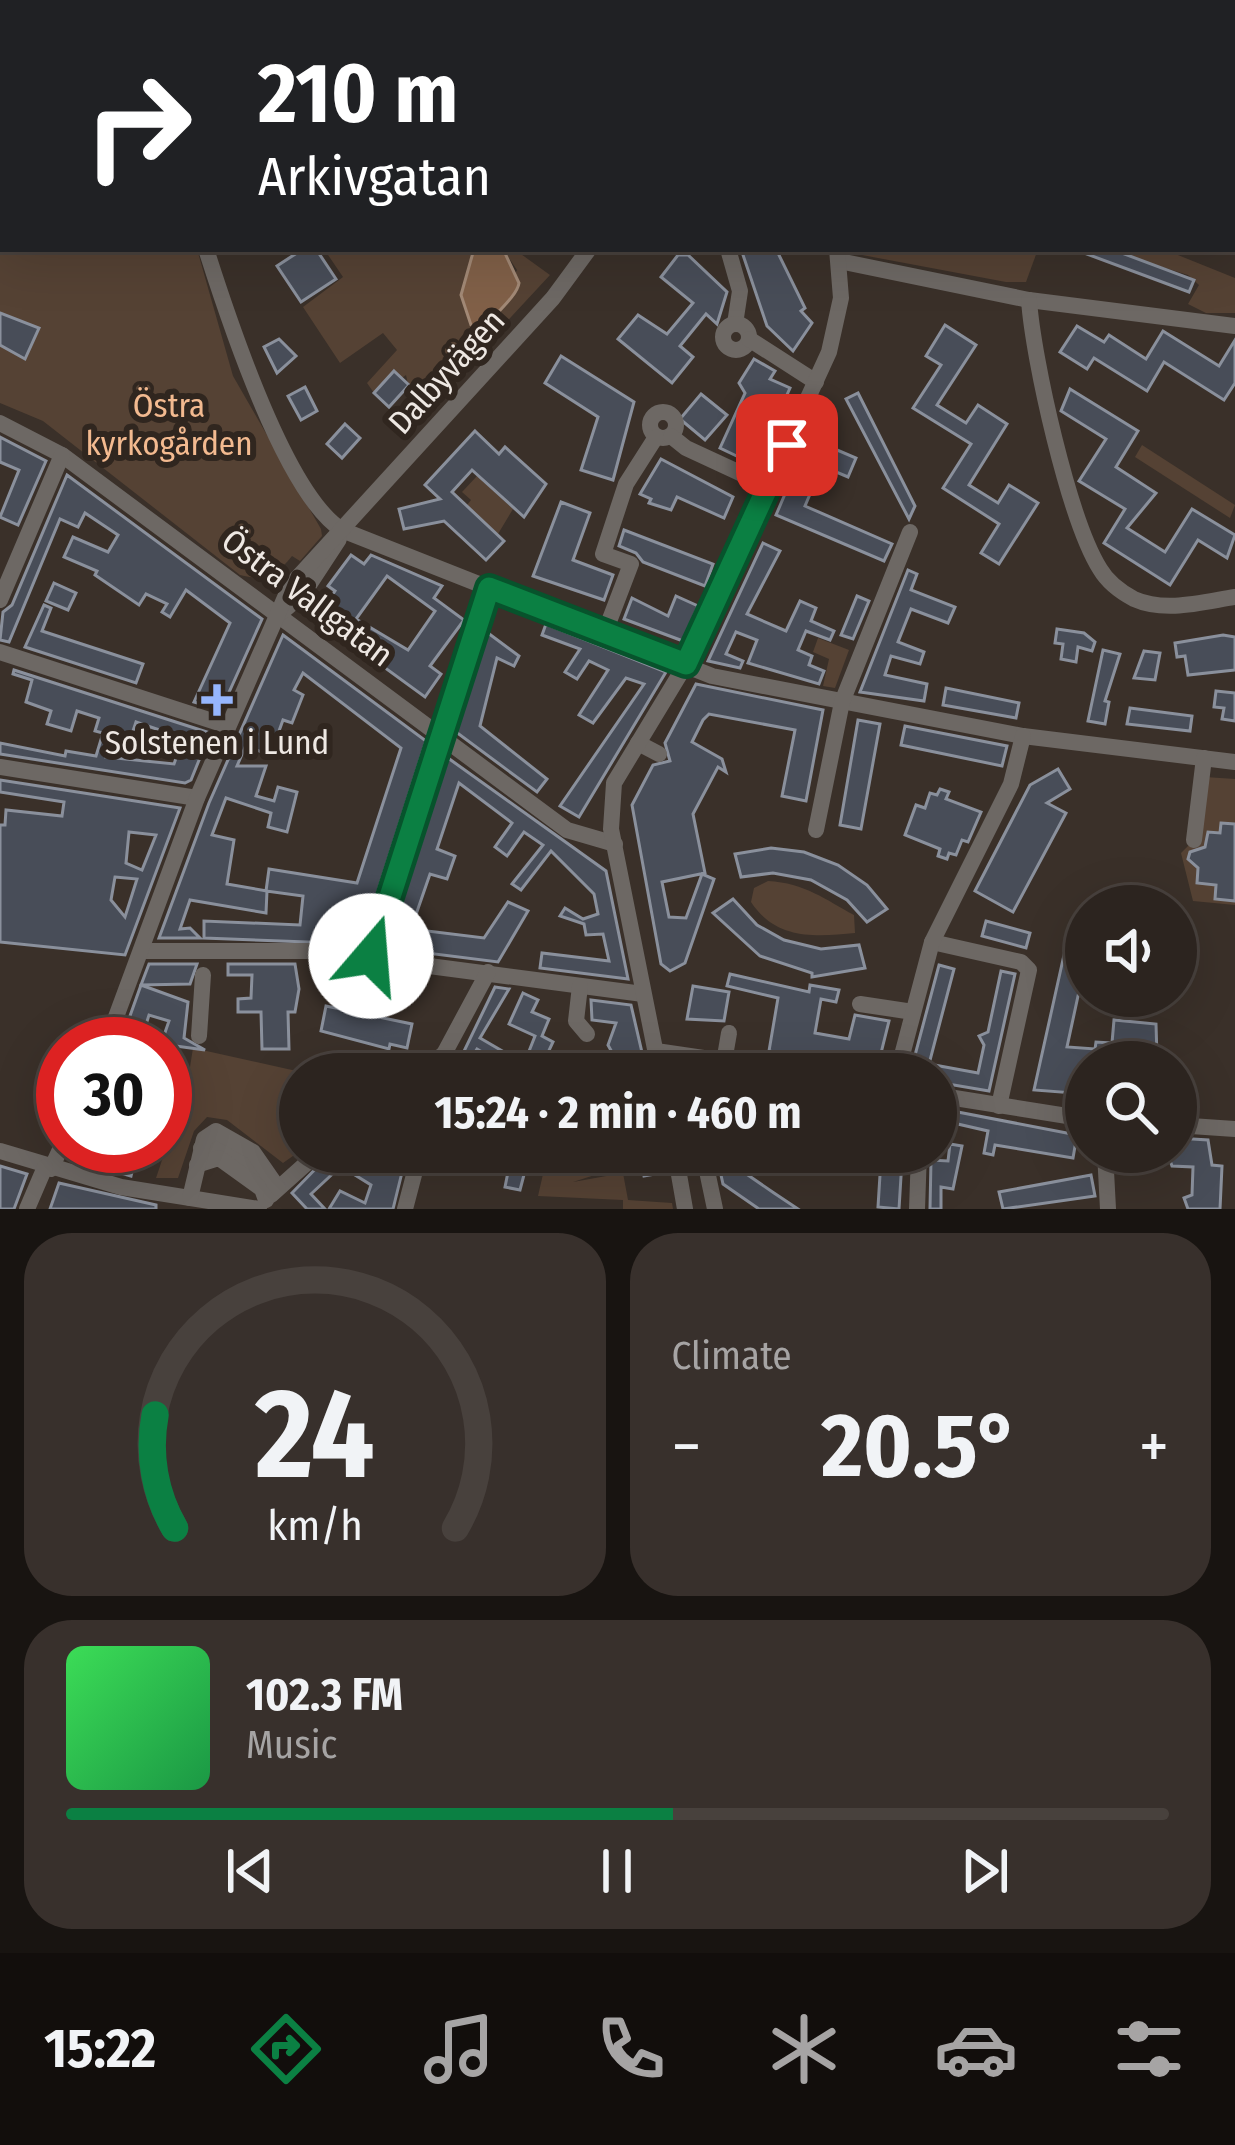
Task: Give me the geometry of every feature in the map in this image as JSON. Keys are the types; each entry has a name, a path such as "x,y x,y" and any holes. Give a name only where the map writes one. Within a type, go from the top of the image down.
{"street":[{"path":"207,252 248,372 306,487 323,515 342,530 712,676 1023,736 1235,762"},
{"name":"Dalbyvägen","path":"116,1017 197,798 281,613 303,594 342,530 554,298 587,252"},
{"path":"729,252 740,291 735,324 723,333 725,346 738,350 748,339 816,382"},
{"path":"656,1052 610,817 614,783 686,664 816,382 839,310 838,255 1029,300 1235,326"},
{"path":"1029,300 1032,345 1082,526 1099,568 1123,592 1154,606 1235,597"},
{"name":"Östra Vallgatan","path":"0,423 281,613 572,832 615,844"},
{"path":"605,632 631,564 603,554 626,484 664,436 768,486"},
{"path":"0,600 60,460"},
{"path":"816,830 842,702 910,532"},
{"path":"371,956 489,588"},
{"path":"0,652 228,726"},
{"path":"902,1053 932,942 1011,784 1023,736"},
{"path":"638,743 658,754"},
{"path":"1194,840 1204,758"},
{"path":"0,766 197,798"},
{"path":"572,832 610,817"},
{"path":"932,942 1021,962 1029,970 999,1106"},
{"path":"141,951 371,956 643,994"},
{"path":"446,1052 488,972"},
{"path":"580,986 576,1021 587,1034"},
{"path":"199,1036 200,990"},
{"path":"860,1004 913,1012"},
{"path":"726,1053 729,1033"},
{"path":"957,1099 1065,1115"},
{"path":"1197,1126 1235,1129"},
{"path":"190,1198 199,1157 224,1144 267,1200"},
{"path":"0,1151 36,1164"},
{"path":"27,1209 45,1173"},
{"path":"68,1173 190,1198 267,1200 296,1173"},
{"path":"405,1209 414,1173"},
{"path":"679,1173 686,1209"},
{"path":"708,1173 715,1209"},
{"path":"916,1209 918,1173"},
{"path":"1106,1173 1108,1209"}],"green space":[{"name":"Östra kyrkogården","path":"0,252 198,252 233,376 322,536 300,561 292,556 264,577 240,575 43,421 0,403"},
{"path":"326,252 473,252 461,295 474,328 496,309 517,270 505,252 518,252 550,275 430,404 408,384 406,375 402,378 394,372 374,393 367,383 397,350 383,333 340,363 303,307 343,277"},
{"path":"860,252 1037,252 1026,282"},
{"path":"1114,252 1170,252 1235,278 1235,313 1206,313 1188,304 1199,285 1188,275"},
{"path":"1142,445 1235,505 1230,518 1135,457"},
{"path":"477,476 513,509 498,534 467,505 471,500 462,492"},
{"path":"818,638 849,650 835,688 823,686 829,659 813,652"},
{"path":"1205,777 1235,779 1235,905 1197,901 1197,885 1189,885 1181,853 1194,840"},
{"path":"768,881 804,889 854,915 855,933 800,934 773,924 751,902 754,888"},
{"path":"193,1048 279,1067 279,1160 227,1120 207,1117 192,1137"},
{"path":"158,1173 180,1173 178,1178 156,1178"},
{"path":"543,1173 601,1173 573,1182 623,1173 628,1200 672,1203 673,1209 623,1209 623,1200 538,1196"}],"shaded area":[{"path":"473,252 504,252 519,283 482,331 471,325 461,295"}],"building":[{"path":"298,252 318,252 336,279 301,302 277,266"},
{"path":"742,252 777,252 805,308 801,311 812,323 793,351 767,326"},
{"path":"1081,252 1119,252 1194,280 1189,292"},
{"path":"678,255 688,255 727,292 717,324 706,314 680,346 693,357 672,383 618,339 638,315 667,334 693,303 661,277"},
{"path":"0,313 39,328 25,359 0,345"},
{"path":"945,325 976,345 937,405 966,423 978,405 1007,424 969,485 998,503 1009,485 1038,503 999,564 981,553 999,524 943,488 971,444 913,408 941,365 926,356"},
{"path":"1077,326 1104,342 1109,335 1146,359 1163,331 1219,366 1235,340 1235,383 1224,400 1164,362 1147,391 1094,358 1087,369 1060,352"},
{"path":"279,339 296,356 277,373 264,347"},
{"path":"561,356 634,402 613,480 581,470 598,417 545,383"},
{"path":"754,359 775,371 770,379 790,388 760,455 747,449 743,459 720,448 745,393 739,383"},
{"path":"394,371 409,385 389,407 374,393"},
{"path":"305,387 317,411 301,420 288,396"},
{"path":"1070,389 1138,431 1116,467 1156,493 1127,528 1165,552 1192,509 1235,535 1227,558 1198,540 1170,585 1104,543 1125,509 1079,481 1106,439 1061,411"},
{"path":"858,393 915,506 909,519 846,399"},
{"path":"701,394 727,415 705,440 680,419"},
{"path":"345,424 360,438 342,458 327,444"},
{"path":"475,431 499,454 505,447 546,484 524,517 472,470 452,492 504,541 486,560 444,521 404,529 399,509 440,499 425,485"},
{"path":"0,437 46,461 18,525 0,517 19,470 0,462"},
{"path":"809,438 856,458 848,477 822,466 805,506 892,544 884,561 776,515"},
{"path":"661,459 733,497 724,518 677,497 671,510 649,503 651,499 640,494"},
{"path":"67,475 262,619 221,710 194,702 230,623 186,590 170,617 162,612 167,604 146,594 139,605 95,575 97,571 64,557 73,537 108,552 118,535 85,513 78,527 60,519 9,642 0,640 3,612 12,605"},
{"path":"561,502 590,513 573,560 613,575 604,600 533,576"},
{"path":"624,530 713,564 705,586 643,562 636,553 619,546"},
{"path":"763,543 780,551 747,614 786,631 800,601 816,608 811,621 834,631 830,640 806,631 798,650 812,656 809,665 824,671 819,684 748,663 757,640 736,632 726,654 743,661 740,668 708,661"},
{"path":"351,555 364,564 371,555 442,586 434,598 464,620 430,666 441,674 425,697 322,622 335,604 329,600 335,591 328,586","holes":["387,576 435,611 408,650 356,619"]},
{"path":"908,570 917,574 911,590 955,607 948,623 911,609 898,642 924,652 920,664 891,656 885,675 927,684 924,701 860,692"},
{"path":"54,583 76,593 68,610 46,601"},
{"path":"676,596 698,606 683,641 624,619 632,598 668,616"},
{"path":"857,596 869,601 853,639 841,635"},
{"path":"44,605 51,608 42,631 143,664 136,683 25,647"},
{"path":"546,624 666,672 579,817 560,806 644,684 626,678 593,723 579,715 608,670 589,661 577,679 565,672 580,649 542,635"},
{"path":"1057,629 1084,633 1095,642 1092,651 1078,647 1076,662 1061,659 1063,644 1055,643"},
{"path":"488,633 519,656 514,666 497,658 480,726 547,779 537,792 456,732"},
{"path":"283,635 426,741 361,944 204,938 204,921 300,925 303,896 267,891 266,913 190,900 180,929 190,928 200,938 159,938 209,803","holes":["303,673 401,748 357,883 269,869 266,891 227,884 234,840 212,835 226,798 271,813 268,827 287,832 297,792 278,787 274,801 256,796 266,766 237,766 246,745 270,756 283,720 292,723 303,695 294,690"]},
{"path":"1235,637 1235,670 1188,675 1185,656 1177,657 1175,643"},
{"path":"1103,650 1120,654 1105,701 1109,702 1105,724 1088,721"},
{"path":"1144,651 1160,653 1155,680 1134,678"},
{"path":"14,670 210,733 191,780 185,783 0,754 0,743 65,756 66,751 96,756 103,733 95,731 99,718 77,711 71,731 47,724 51,711 26,702 32,680 13,674","holes":["136,722 183,738 174,764 106,757 115,732 131,737"]},
{"path":"696,684 823,710 806,801 782,796 795,730 709,714 703,720 692,742 722,759 726,772 718,767 693,814 705,873 662,882 669,917 686,918 702,874 714,879 685,963 670,971 661,964 632,805 653,765 670,761 665,743"},
{"path":"946,688 1019,703 1016,718 943,705"},
{"path":"1216,691 1235,693 1235,721 1222,719 1224,708 1214,707"},
{"path":"1130,708 1192,716 1190,731 1127,724"},
{"path":"858,720 880,724 861,829 840,825"},
{"path":"905,726 1007,746 1002,766 901,745"},
{"path":"448,758 606,871 628,979 540,968 542,953 609,961 603,934 586,935 584,924 560,916 565,908 583,919 598,914 594,894 551,851 521,890 512,884 543,845 524,832 507,856 495,847 512,823 459,783 437,849 455,856 447,879 430,874 411,929 484,938 508,902 528,911 498,962 387,948"},
{"path":"1058,769 1070,789 1047,803 1066,813 1013,912 975,891 1030,785"},
{"path":"0,780 180,808 125,955 0,942 0,825 5,825 6,810 62,816 64,802 0,792","holes":["129,832 156,835 142,870 126,863","115,877 137,879 125,917 111,900"]},
{"path":"940,789 949,792 946,799 981,812 968,842 962,840 956,855 949,853 947,859 938,856 940,849 905,835 916,805 925,808 930,793 937,795"},
{"path":"1221,823 1235,824 1235,901 1215,899 1216,885 1197,883 1198,868 1188,859 1190,852 1205,847 1208,832 1220,833"},
{"path":"771,848 804,852 838,865 867,885 887,909 867,922 847,900 811,880 773,873 741,877 735,854"},
{"path":"733,899 757,925 784,940 821,949 859,945 865,968 812,977 812,973 760,956 713,913"},
{"path":"986,921 1030,933 1026,948 982,936"},
{"path":"1065,955 1065,1017 1073,1017 1065,1041 1065,1092 1034,1090"},
{"path":"149,964 197,964 190,984 141,985"},
{"path":"228,964 295,964 299,989 295,1012 288,1012 289,1049 262,1049 261,1012 238,1012 238,999 251,998 252,975 228,975"},
{"path":"939,965 954,969 932,1053 916,1053"},
{"path":"1001,971 1015,974 989,1091 957,1086 957,1069 978,1073 984,1045 979,1036 988,1032"},
{"path":"730,974 809,992 810,985 839,990 836,1002 821,999 815,1033 849,1039 855,1015 889,1021 881,1053 769,1051 778,998 727,986"},
{"path":"141,985 188,1002 186,1017 130,1017"},
{"path":"693,986 729,992 724,1021 687,1019"},
{"path":"495,987 509,989 480,1038 506,1053 477,1049 463,1053"},
{"path":"523,993 538,1000 532,1012 549,1019 542,1036 553,1042 548,1053 528,1053 535,1036 509,1024"},
{"path":"591,1000 631,1005 642,1053 612,1053 608,1045 616,1023 592,1020"},
{"path":"326,1006 412,1024 407,1048 390,1044 389,1049 321,1031"},
{"path":"1114,1020 1156,1024 1157,1041 1112,1041"},
{"path":"957,1112 1065,1133 1065,1157 995,1145 993,1155 984,1153 988,1131 957,1124"},
{"path":"1197,1139 1208,1140 1212,1165 1222,1166 1220,1209 1188,1209 1184,1198 1192,1195"},
{"path":"0,1166 27,1174 14,1209 0,1209"},
{"path":"312,1173 334,1173 311,1194 325,1209 307,1209 292,1193"},
{"path":"402,1173 393,1209 329,1209 340,1191 365,1203 371,1185 355,1175"},
{"path":"508,1173 524,1173 520,1190 505,1187"},
{"path":"745,1173 798,1209 759,1209 723,1184 721,1175"},
{"path":"880,1173 901,1173 899,1209 878,1207"},
{"path":"931,1173 956,1173 953,1189 941,1187 941,1209 930,1209"},
{"path":"1091,1175 1095,1196 1003,1209 999,1192"},
{"path":"59,1183 156,1205 156,1209 50,1209"}],"place":[{"name":"Solstenen i Lund","path":"217,700"}],"route":[{"path":"371,956 489,588 686,664 787,445"}]}
